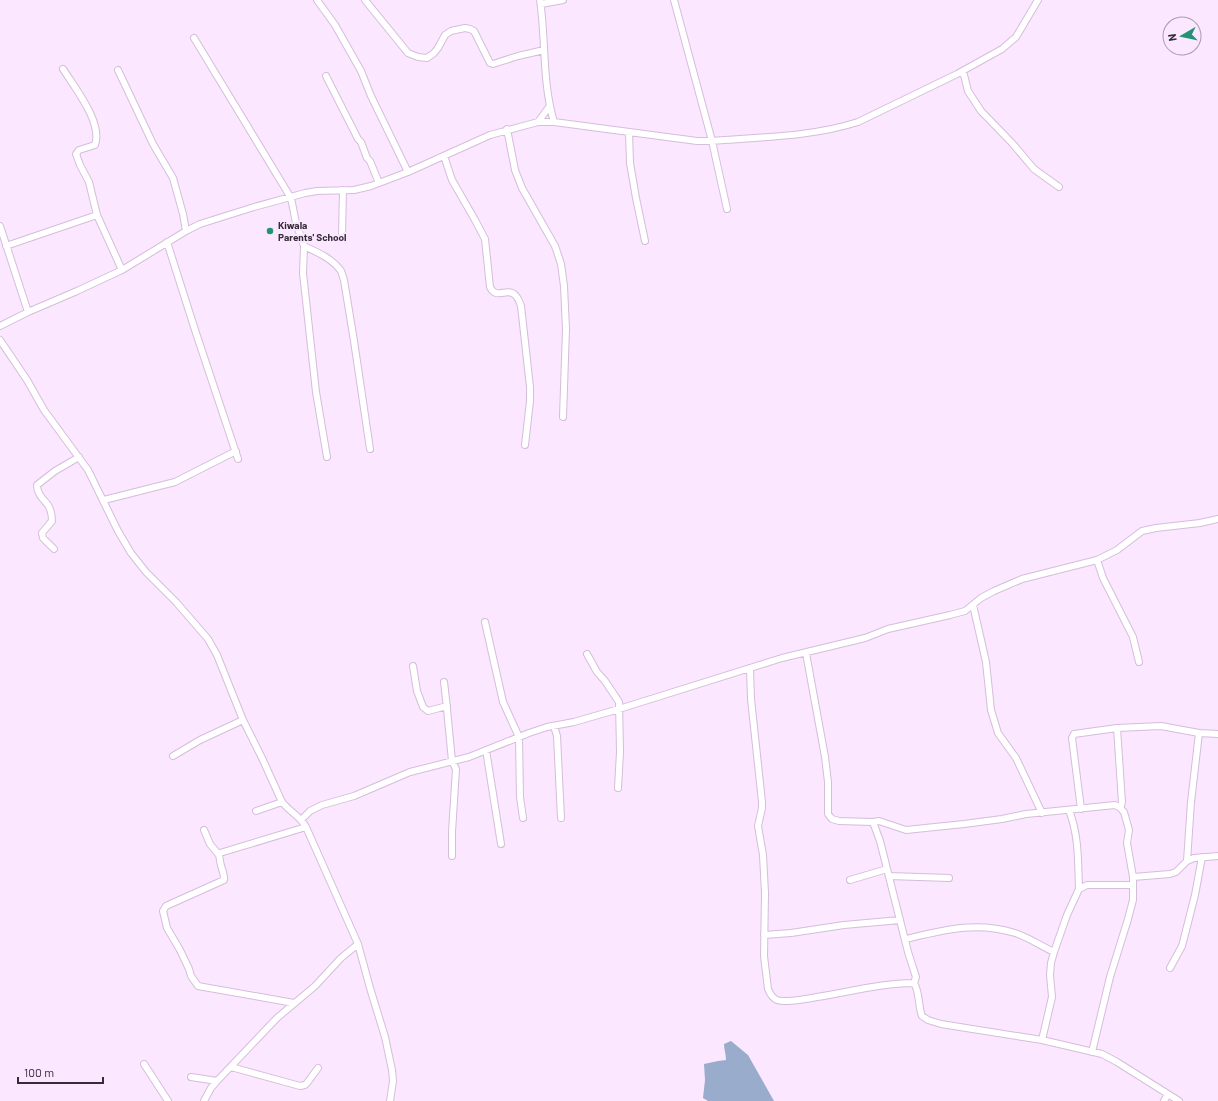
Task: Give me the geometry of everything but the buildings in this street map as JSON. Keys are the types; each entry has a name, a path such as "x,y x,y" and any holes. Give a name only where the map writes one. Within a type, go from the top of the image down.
{"street":[{"path":"317,0 335,25 361,71 371,96 408,172"},
{"path":"364,0 408,53 418,57 427,58 434,53 446,35 451,31 464,28 474,31 490,63 493,64 544,50"},
{"path":"554,122 549,107 541,2 563,0"},
{"path":"674,0 712,141 727,209"},
{"path":"0,326 122,270 186,231 215,219 317,191 354,190 379,183 507,129 538,122 554,122 697,141 712,141 812,133 858,122 963,71 1002,49 1016,37 1038,0"},
{"path":"194,38 291,198 296,223 304,246 303,273 316,392 327,457"},
{"path":"63,69 92,115 96,132 95,145 79,150 76,154 89,182 97,215 122,270"},
{"path":"118,70 153,144 173,178 186,231"},
{"path":"963,71 968,91 981,111 1012,143 1034,169 1060,188"},
{"path":"326,76 358,139 361,142 379,183"},
{"path":"538,122 549,107"},
{"path":"507,129 515,170 522,188 556,246 561,264 564,286 566,329 563,417"},
{"path":"629,132 630,163 645,241"},
{"path":"444,156 452,180 485,239 491,290 497,293 514,293 521,306 530,387 530,401 525,445"},
{"path":"342,236 343,190"},
{"path":"6,246 97,215"},
{"path":"0,226 28,312"},
{"path":"167,242 238,459"},
{"path":"304,246 317,251 332,262 341,271 344,280 357,356 370,449"},
{"path":"0,340 27,380 44,410 88,470 131,554 208,639 217,655 243,720 282,802 286,808 302,819 358,944 385,1037 392,1070 393,1081 390,1101"},
{"path":"104,500 175,482 236,451"},
{"path":"54,550 43,538 42,533 52,521 52,514 49,506 39,494 37,488 55,471 79,456"},
{"path":"302,819 310,811 322,805 354,796 410,772 469,757 529,733 619,709 782,658 865,638 888,629 950,615 965,610 981,598 1022,579 1097,560 1117,550 1142,531 1218,519"},
{"path":"1097,560 1103,578 1133,637 1139,662"},
{"path":"973,605 986,662 991,710 998,733 1016,758 1042,813"},
{"path":"485,622 503,702 519,737 520,797 523,818"},
{"path":"806,653 826,757 828,814 832,819 839,821 879,821 906,830 1002,819 1026,814 1115,805 1124,812 1129,830 1127,843 1134,885 1132,906 1110,977 1092,1052"},
{"path":"587,654 597,672 619,702 620,752 618,788"},
{"path":"414,666 418,691 423,707 428,711 447,706"},
{"path":"750,668 751,699 762,802 758,826 763,855 765,893 764,956 768,989 772,997 778,1000 804,1000 886,985 914,983"},
{"path":"444,682 452,761 456,769 452,856"},
{"path":"173,756 200,740 243,720"},
{"path":"554,726 557,736 561,818"},
{"path":"1081,809 1072,738 1074,734 1117,728 1161,726 1199,733 1218,734"},
{"path":"1117,728 1122,802 1121,806 1119,807"},
{"path":"1187,861 1199,733"},
{"path":"486,750 501,844"},
{"path":"256,812 282,802"},
{"path":"1042,1040 1052,997 1050,975 1051,964 1065,922 1079,889 1078,846 1073,821 1069,810"},
{"path":"873,822 880,841 906,938 908,952 916,977 914,983"},
{"path":"219,855 306,827"},
{"path":"204,830 210,844 219,855 224,880 166,906 163,912 166,928 180,950 190,969 191,976 198,986 294,1003"},
{"path":"1133,877 1170,874 1176,872 1187,861 1202,857 1218,856"},
{"path":"1170,968 1182,946 1195,895 1202,857"},
{"path":"850,880 888,872 949,878"},
{"path":"1079,889 1088,885 1134,885"},
{"path":"764,935 900,920"},
{"path":"906,938 954,928 980,927 998,929 1016,934 1054,952"},
{"path":"204,1101 211,1088 217,1081 277,1018 315,986 341,958 358,944"},
{"path":"914,983 918,989 918,1000 921,1014 928,1020 941,1024 1042,1040 1102,1054 1179,1101"},
{"path":"144,1064 168,1101"},
{"path":"231,1067 300,1086 305,1085 318,1068"},
{"path":"191,1077 217,1081"},
{"path":"1164,1101 1168,1094"}],"water":[{"path":"731,1041 748,1055 774,1101 708,1101 703,1098 705,1080 704,1064 726,1060 724,1044"}],"place":[{"name":"Kiwala Parents' School","path":"270,231"}]}
